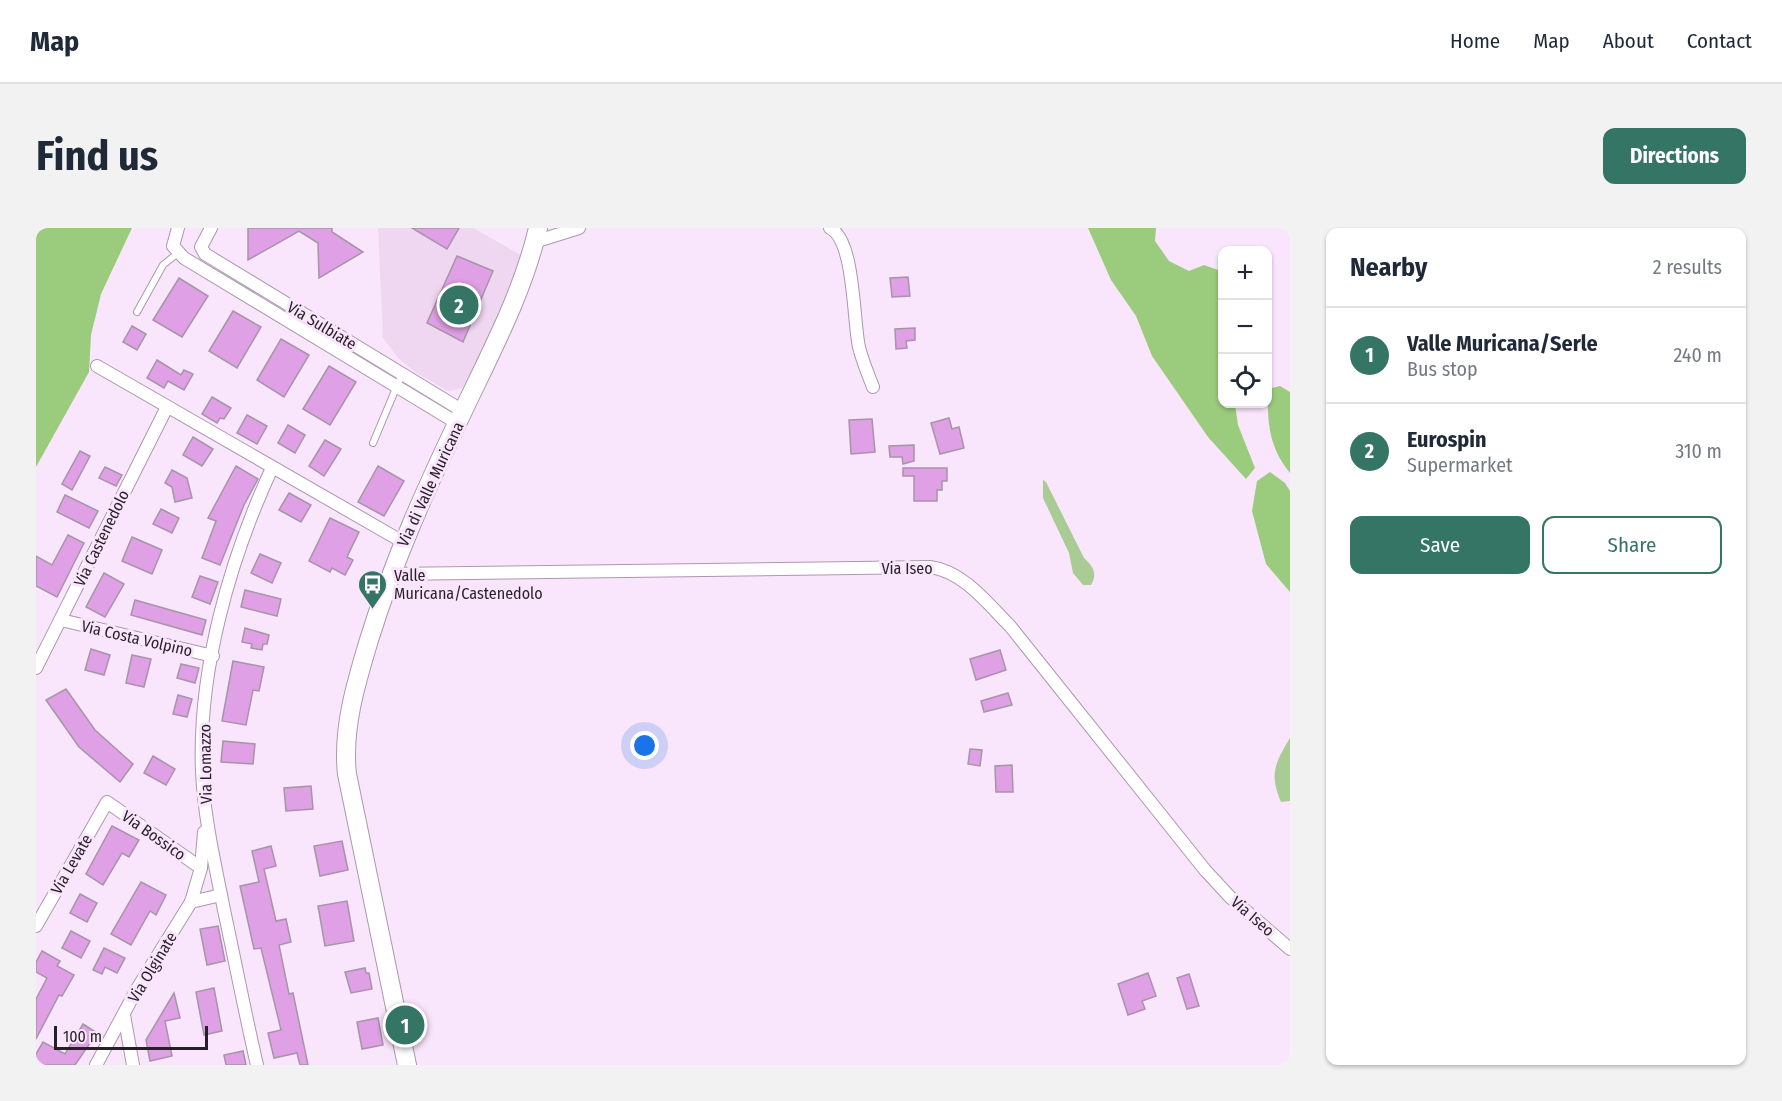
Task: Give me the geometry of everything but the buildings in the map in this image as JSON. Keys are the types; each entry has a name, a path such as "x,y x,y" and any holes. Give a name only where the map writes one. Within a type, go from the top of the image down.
{"street":[{"path":"178,228 173,240 178,253"},
{"name":"Via Sulbiate","path":"211,228 202,250 402,374 460,417"},
{"path":"536,235 579,228"},
{"path":"830,228 837,234 846,254 859,347 873,387"},
{"name":"Via di Valle Muricana","path":"407,1065 347,774 345,748 361,668 389,574 508,316 536,235"},
{"name":"Via Sulbiate","path":"178,253 395,385 460,417"},
{"path":"97,366 403,542"},
{"name":"Via Castenedolo","path":"36,668 167,407"},
{"name":"Via Lomazzo","path":"257,1065 206,812 202,745 213,656 240,542 272,468"},
{"name":"Via Iseo","path":"389,574 930,567 945,570 984,599 1010,626 1205,870 1230,897 1290,949"},
{"name":"Via Costa Volpino","path":"61,620 213,656"},
{"name":"Via Bossico","path":"107,802 201,868"},
{"name":"Via Levate","path":"36,926 107,802"},
{"name":"Via Olginate","path":"96,1065 191,902 201,868 206,812"},
{"path":"191,902 221,895"},
{"path":"124,1015 133,1065"}],"lane":[{"path":"137,312 163,265 178,253"},
{"path":"226,283 235,272"},
{"path":"278,314 285,302"},
{"path":"325,343 332,331"},
{"path":"373,443 395,385 402,374"}],"shaded area":[{"path":"378,228 473,228 521,255 504,303 465,386 448,391 415,372 398,358 383,338"}],"green space":[{"path":"36,228 132,228 101,294 91,335 89,372 36,467"},
{"path":"1088,228 1156,228 1155,241 1169,261 1189,271 1204,265 1218,270 1218,408 1236,408 1238,425 1255,468 1246,479 1208,437 1152,356 1136,316 1111,280"},
{"path":"1280,386 1290,392 1290,473 1277,453 1270,432 1268,408 1272,408 1272,388"},
{"path":"1270,472 1285,483 1290,491 1290,592 1266,564 1252,511 1257,481"},
{"path":"1043,480 1084,558 1093,570 1094,577 1091,585 1083,585 1073,573 1069,553 1043,498"},
{"path":"1290,738 1290,801 1281,802 1275,784 1275,769"}],"place":[{"name":"Eurospin","path":"459,305"},
{"name":"Valle Muricana/Castenedolo","path":"373,610"},
{"name":"Valle Muricana/Serle","path":"405,1025"}]}
